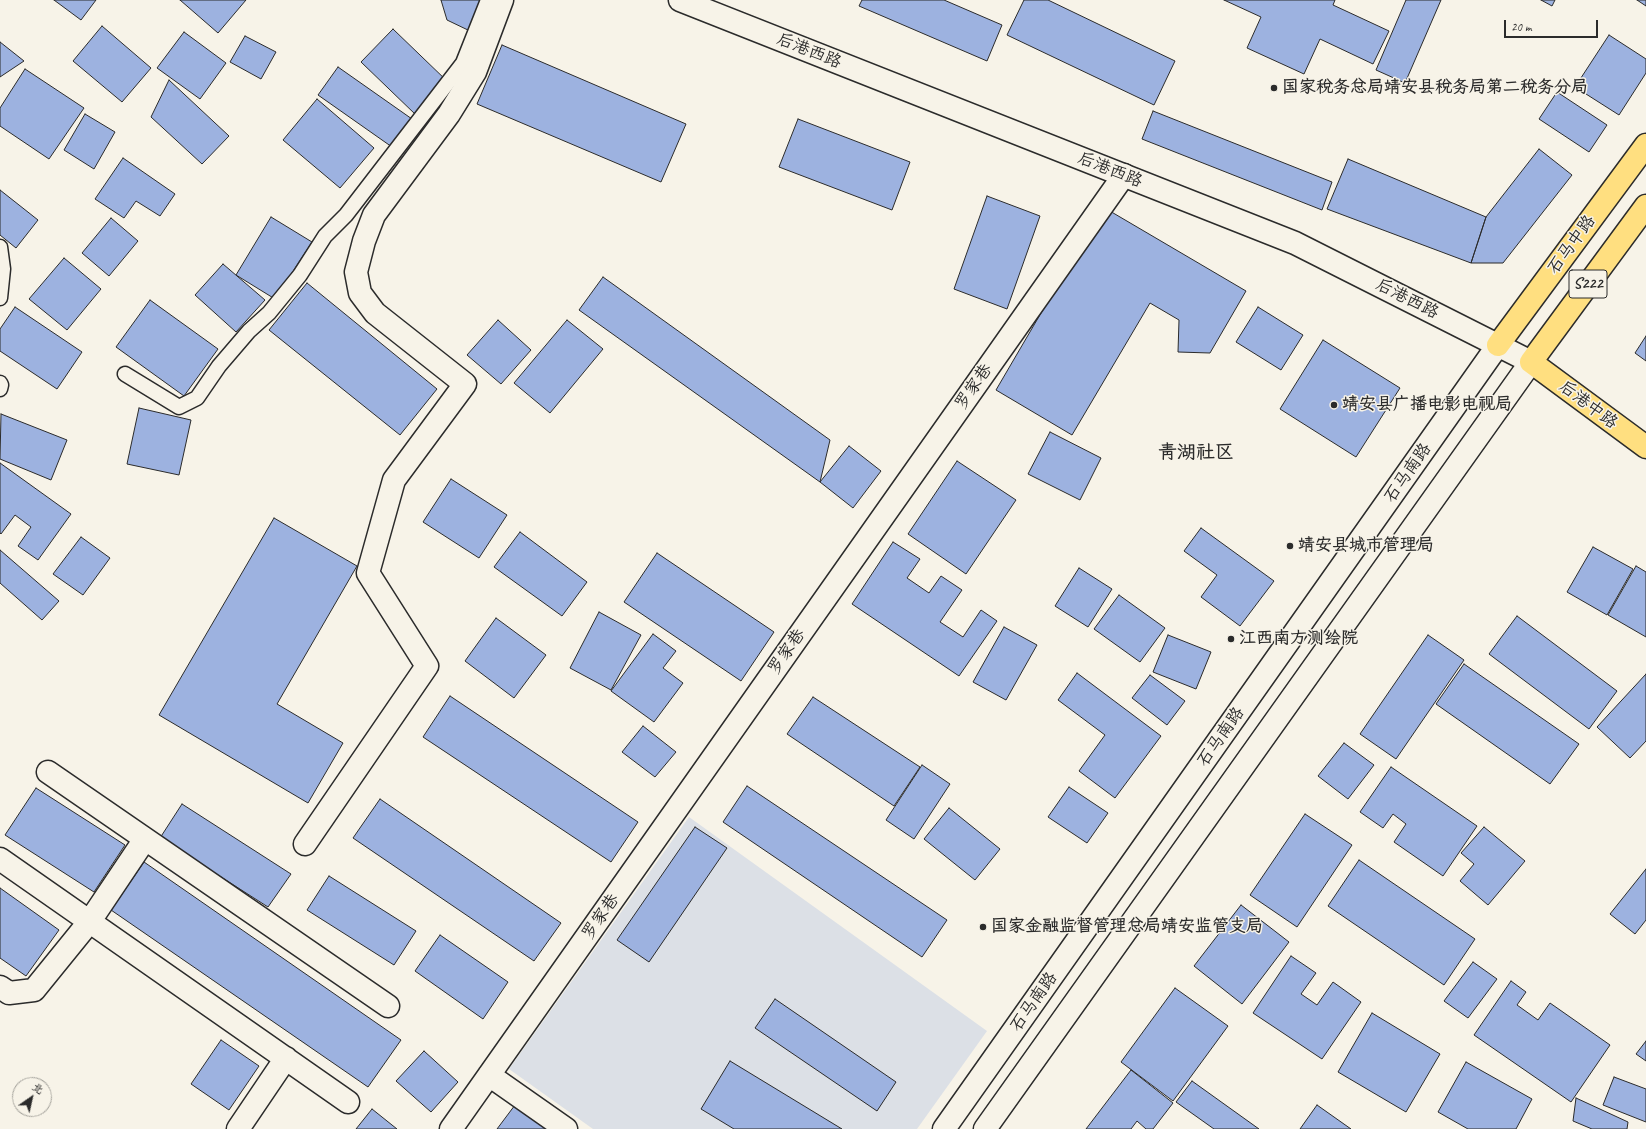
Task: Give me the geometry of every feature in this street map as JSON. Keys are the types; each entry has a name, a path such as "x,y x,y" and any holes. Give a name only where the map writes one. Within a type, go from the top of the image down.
{"main road":[{"name":"石马中路","path":"1498,346 1646,145"},
{"name":"S222","path":"1531,362 1646,206"},
{"name":"后港中路","path":"1531,362 1646,448"}],"street":[{"path":"305,844 427,666 368,573 394,480 465,384 375,313 360,293 356,272 364,241 374,215 449,114 475,72 502,0"},
{"name":"后港西路","path":"680,0 1295,243 1531,362"},
{"name":"罗家巷","path":"451,1129 1124,175"},
{"name":"石马南路","path":"944,1129 1498,346"},
{"name":"石马南路","path":"985,1129 1531,362"},
{"path":"48,772 388,1006"},
{"path":"0,987 9,993 34,990 90,921 145,839"},
{"path":"0,858 348,1102"},
{"path":"238,1129 286,1058"},
{"path":"489,1075 566,1129"}],"lane":[{"path":"125,374 179,407 197,398 219,366 249,330 270,313 300,275 325,236 346,215 463,63 488,0"},
{"path":"0,247 3,269 0,298"},
{"path":"0,383 0,388"}],"shaded area":[{"path":"689,817 987,1031 917,1129 593,1129 509,1069"}],"building":[{"path":"54,0 96,0 81,20"},
{"path":"180,0 246,0 218,33"},
{"path":"441,0 484,0 470,31 447,20"},
{"path":"862,0 944,0 1002,25 987,61 859,6"},
{"path":"1024,0 1048,0 1175,61 1154,105 1007,35"},
{"path":"1224,0 1335,0 1333,5 1389,31 1373,64 1320,39 1304,74 1247,48 1261,17"},
{"path":"1406,0 1441,0 1405,83 1376,70"},
{"path":"1541,0 1555,0 1552,6"},
{"path":"1637,0 1646,0 1646,6"},
{"path":"102,26 151,68 122,102 73,61"},
{"path":"393,29 448,82 416,115 361,62"},
{"path":"184,32 226,63 200,99 157,68"},
{"path":"1609,35 1646,59 1646,73 1619,115 1575,87"},
{"path":"245,36 276,52 261,79 230,62"},
{"path":"0,42 24,61 0,77"},
{"path":"502,45 686,124 661,182 477,104"},
{"path":"338,67 412,119 392,147 318,95"},
{"path":"25,69 84,108 49,159 0,126 0,108"},
{"path":"169,80 229,136 202,164 151,117"},
{"path":"1557,92 1607,125 1589,152 1539,119"},
{"path":"317,99 374,148 340,188 283,140"},
{"path":"1153,111 1332,182 1322,210 1142,139"},
{"path":"85,114 115,132 94,169 64,150"},
{"path":"798,119 910,162 892,210 779,167"},
{"path":"1539,149 1572,175 1503,263 1471,263 1486,217"},
{"path":"123,158 175,194 160,216 136,201 124,218 95,199"},
{"path":"1348,159 1486,217 1471,263 1327,209"},
{"path":"0,190 38,220 16,248 0,235"},
{"path":"987,196 1040,216 1007,309 954,289"},
{"path":"1103,207 1246,291 1210,353 1178,352 1179,320 1150,303 1072,435 996,390"},
{"path":"271,217 312,242 275,299 236,275"},
{"path":"111,218 138,241 109,276 82,253"},
{"path":"64,258 101,289 67,330 29,299"},
{"path":"223,264 265,300 236,332 195,295"},
{"path":"603,277 830,440 820,482 579,310"},
{"path":"307,283 437,389 400,435 269,330"},
{"path":"150,300 218,349 184,396 116,347"},
{"path":"15,307 82,352 57,389 0,351 0,329"},
{"path":"1258,307 1303,335 1281,370 1236,342"},
{"path":"498,320 531,350 501,384 467,355"},
{"path":"567,320 603,349 550,413 514,383"},
{"path":"1646,336 1646,361 1635,353"},
{"path":"1323,340 1400,388 1356,457 1280,409"},
{"path":"139,408 191,420 179,475 127,464"},
{"path":"1,414 67,440 51,480 0,459"},
{"path":"1050,432 1101,458 1080,500 1028,474"},
{"path":"849,446 881,471 853,508 820,482"},
{"path":"957,461 1016,500 966,574 908,534"},
{"path":"0,463 71,514 38,560 18,546 31,527 15,515 1,534 0,533"},
{"path":"451,479 507,515 479,558 423,522"},
{"path":"274,518 357,566 277,704 343,743 308,803 159,715"},
{"path":"1201,528 1274,581 1240,626 1201,597 1217,575 1184,551"},
{"path":"520,532 587,582 562,616 494,567"},
{"path":"81,537 110,558 83,595 53,574"},
{"path":"893,542 920,559 907,578 929,593 941,576 962,590 940,622 963,637 981,610 997,621 959,676 852,604"},
{"path":"1593,547 1633,569 1607,615 1567,592"},
{"path":"0,550 59,601 42,620 0,583"},
{"path":"657,553 774,632 741,681 624,602"},
{"path":"1636,566 1646,572 1646,637 1608,615"},
{"path":"1079,568 1112,589 1088,627 1055,606"},
{"path":"1119,595 1165,628 1140,662 1094,629"},
{"path":"599,612 641,635 611,690 570,668"},
{"path":"1517,616 1617,691 1589,729 1489,654"},
{"path":"496,618 546,655 514,698 465,661"},
{"path":"1004,627 1037,645 1006,700 973,682"},
{"path":"653,634 676,651 663,668 683,683 654,722 611,691"},
{"path":"1168,635 1211,652 1196,689 1153,672"},
{"path":"1428,635 1464,660 1396,759 1360,734"},
{"path":"1464,664 1579,744 1550,784 1436,704"},
{"path":"1077,673 1161,736 1115,798 1079,771 1105,735 1058,700"},
{"path":"1646,674 1646,741 1630,758 1597,727"},
{"path":"1150,675 1185,701 1167,725 1132,698"},
{"path":"450,696 638,822 611,862 423,737"},
{"path":"813,697 920,767 894,806 787,734"},
{"path":"643,726 676,752 655,777 622,752"},
{"path":"1344,743 1374,765 1348,799 1318,776"},
{"path":"922,765 950,784 914,839 886,820"},
{"path":"1391,767 1477,826 1443,876 1394,842 1406,824 1393,814 1383,828 1360,812"},
{"path":"747,786 947,920 922,957 723,822"},
{"path":"1069,787 1108,813 1087,843 1048,817"},
{"path":"36,788 125,845 94,892 5,835"},
{"path":"380,799 561,923 534,961 353,838"},
{"path":"182,804 291,874 268,907 160,838"},
{"path":"949,808 1000,849 975,880 924,839"},
{"path":"1305,814 1352,845 1297,927 1250,895"},
{"path":"695,827 727,848 649,962 617,940"},
{"path":"1484,827 1525,861 1488,905 1460,881 1474,864 1461,853"},
{"path":"1359,860 1475,939 1444,985 1328,906"},
{"path":"144,862 401,1040 368,1087 111,910"},
{"path":"1646,869 1646,920 1635,934 1610,914"},
{"path":"329,876 416,931 394,965 307,910"},
{"path":"0,888 59,930 26,976 0,958"},
{"path":"1241,905 1289,942 1242,1004 1194,966"},
{"path":"440,935 508,982 483,1019 415,971"},
{"path":"1291,956 1316,973 1301,994 1317,1005 1333,982 1361,1002 1322,1059 1253,1013"},
{"path":"1473,962 1497,979 1468,1018 1444,1001"},
{"path":"1511,981 1526,992 1517,1005 1538,1020 1550,1003 1610,1045 1571,1102 1474,1035"},
{"path":"1175,988 1228,1026 1173,1101 1121,1062"},
{"path":"775,999 896,1082 877,1111 755,1028"},
{"path":"1372,1013 1440,1054 1406,1112 1338,1072"},
{"path":"221,1040 259,1066 229,1110 191,1084"},
{"path":"1646,1041 1646,1061 1636,1054"},
{"path":"424,1051 458,1082 431,1112 396,1081"},
{"path":"730,1061 842,1129 734,1129 701,1109"},
{"path":"1466,1062 1532,1099 1516,1129 1468,1129 1438,1112"},
{"path":"1131,1070 1173,1103 1153,1129 1146,1129 1137,1121 1131,1129 1086,1129"},
{"path":"1614,1077 1646,1089 1646,1122 1603,1105"},
{"path":"1192,1081 1259,1129 1214,1129 1176,1102"},
{"path":"1576,1098 1628,1122 1627,1129 1592,1129 1573,1121"},
{"path":"518,1101 556,1129 497,1129"},
{"path":"1317,1105 1351,1129 1300,1129"},
{"path":"372,1109 397,1129 356,1129"}],"place":[{"name":"国家税务总局靖安县税务局第二税务分局","path":"1274,88"},
{"name":"靖安县广播电影电视局","path":"1334,405"},
{"name":"靖安县城市管理局","path":"1290,546"},
{"name":"江西南方测绘院","path":"1231,639"},
{"name":"国家金融监督管理总局靖安监管支局","path":"983,927"}],"district":[{"name":"青湖社区","path":"1196,453"}]}
